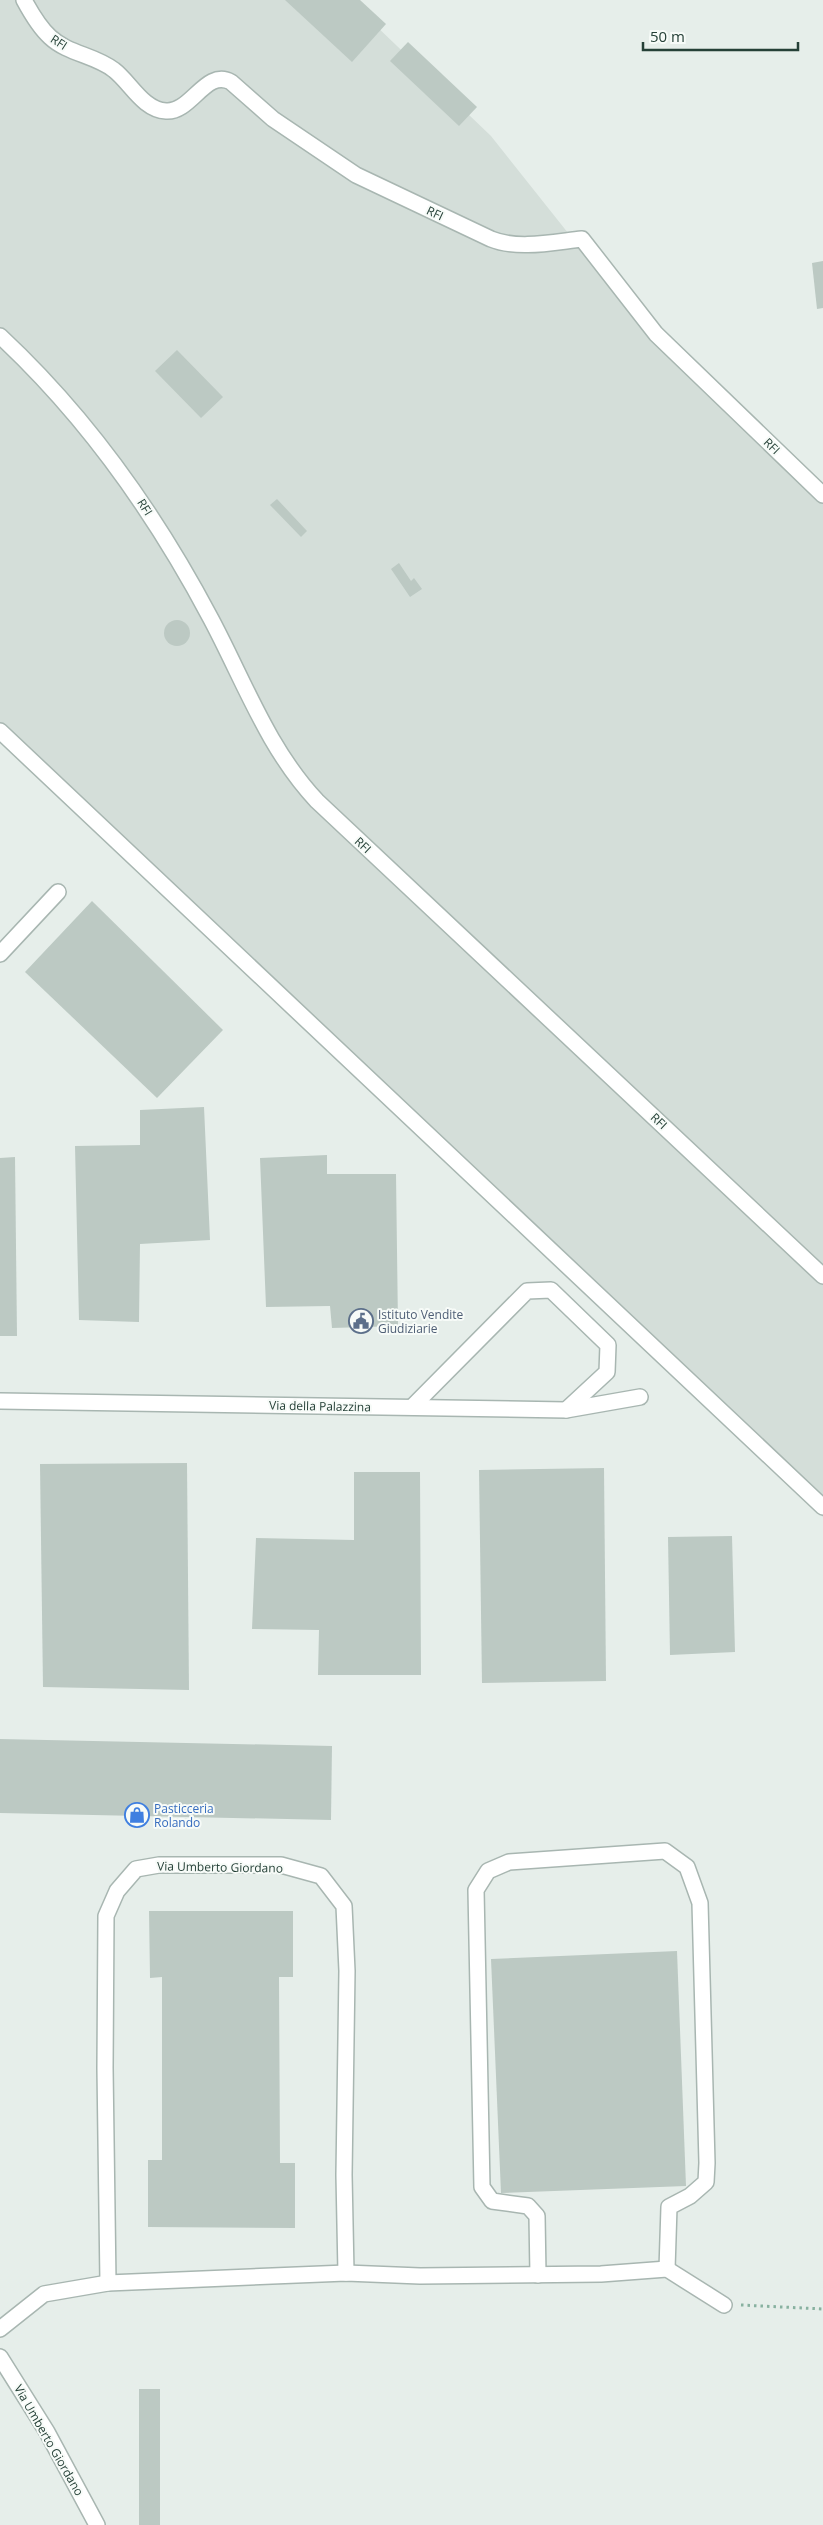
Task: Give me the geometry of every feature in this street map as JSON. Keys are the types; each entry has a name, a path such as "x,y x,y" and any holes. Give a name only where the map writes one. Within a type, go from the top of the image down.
{"street":[{"name":"RFI","path":"24,0 42,28 57,43 106,64 121,76 142,98 157,109 164,112 177,110 212,82 224,79 231,82 273,119 356,175 491,239 500,242 522,244 582,240 656,334 823,495"},
{"name":"RFI","path":"0,336 53,387 113,460 136,494 211,618 268,732 298,780 317,801 823,1276"},
{"path":"0,731 823,1507"},
{"path":"0,954 58,892"},
{"path":"412,1407 526,1291 551,1290 608,1345 607,1372 566,1410"},
{"name":"Via della Palazzina","path":"0,1401 566,1410 640,1397"},
{"path":"538,2275 537,2216 528,2206 492,2201 482,2187 476,1890 488,1871 509,1862 666,1851 687,1867 700,1903 707,2163 706,2182 690,2196 670,2206 667,2270"},
{"name":"Via Umberto Giordano","path":"108,2283 105,2068 106,1916 117,1891 136,1869 159,1864 281,1865 321,1876 344,1906 348,1972 344,2175 346,2273"},
{"path":"0,2329 44,2294 108,2283 346,2273 420,2276 538,2275 667,2270 724,2304"},
{"name":"Via Umberto Giordano","path":"0,2357 47,2432 98,2525"}],"path":[{"path":"724,2304 823,2309"}],"shaded area":[{"path":"0,0 349,0 491,136 634,316 823,492 823,1517 0,740"}],"building":[{"path":"285,0 360,0 386,24 352,62"},
{"path":"408,42 477,107 459,126 390,61"},
{"path":"823,261 823,308 817,309 812,263"},
{"path":"177,350 223,397 201,418 155,371"},
{"path":"277,499 307,531 301,537 270,505"},
{"path":"399,563 411,581 414,578 422,589 410,597 391,569"},
{"path":"177,620 186,624 190,633 186,642 177,646 168,642 164,633 168,624"},
{"path":"92,901 223,1030 157,1098 25,972"},
{"path":"204,1107 210,1240 140,1244 139,1322 79,1320 75,1146 140,1145 140,1110"},
{"path":"327,1155 327,1174 396,1174 398,1326 332,1328 330,1306 266,1307 260,1158"},
{"path":"15,1157 17,1336 0,1336 0,1158"},
{"path":"187,1463 189,1690 43,1687 40,1464"},
{"path":"604,1468 606,1681 482,1683 479,1470"},
{"path":"354,1472 420,1472 421,1675 318,1675 319,1630 252,1629 256,1538 354,1540"},
{"path":"732,1536 735,1652 670,1655 668,1537"},
{"path":"0,1739 332,1746 331,1820 0,1813"},
{"path":"149,1911 293,1911 293,1977 279,1977 280,2163 295,2163 295,2228 148,2227 148,2160 162,2160 162,1977 150,1978"},
{"path":"677,1951 686,2186 501,2193 491,1959"},
{"path":"139,2389 160,2389 160,2525 139,2525"}],"place":[{"name":"Istituto Vendite Giudiziarie","path":"361,1321"},
{"name":"Pasticceria Rolando","path":"137,1815"}]}
